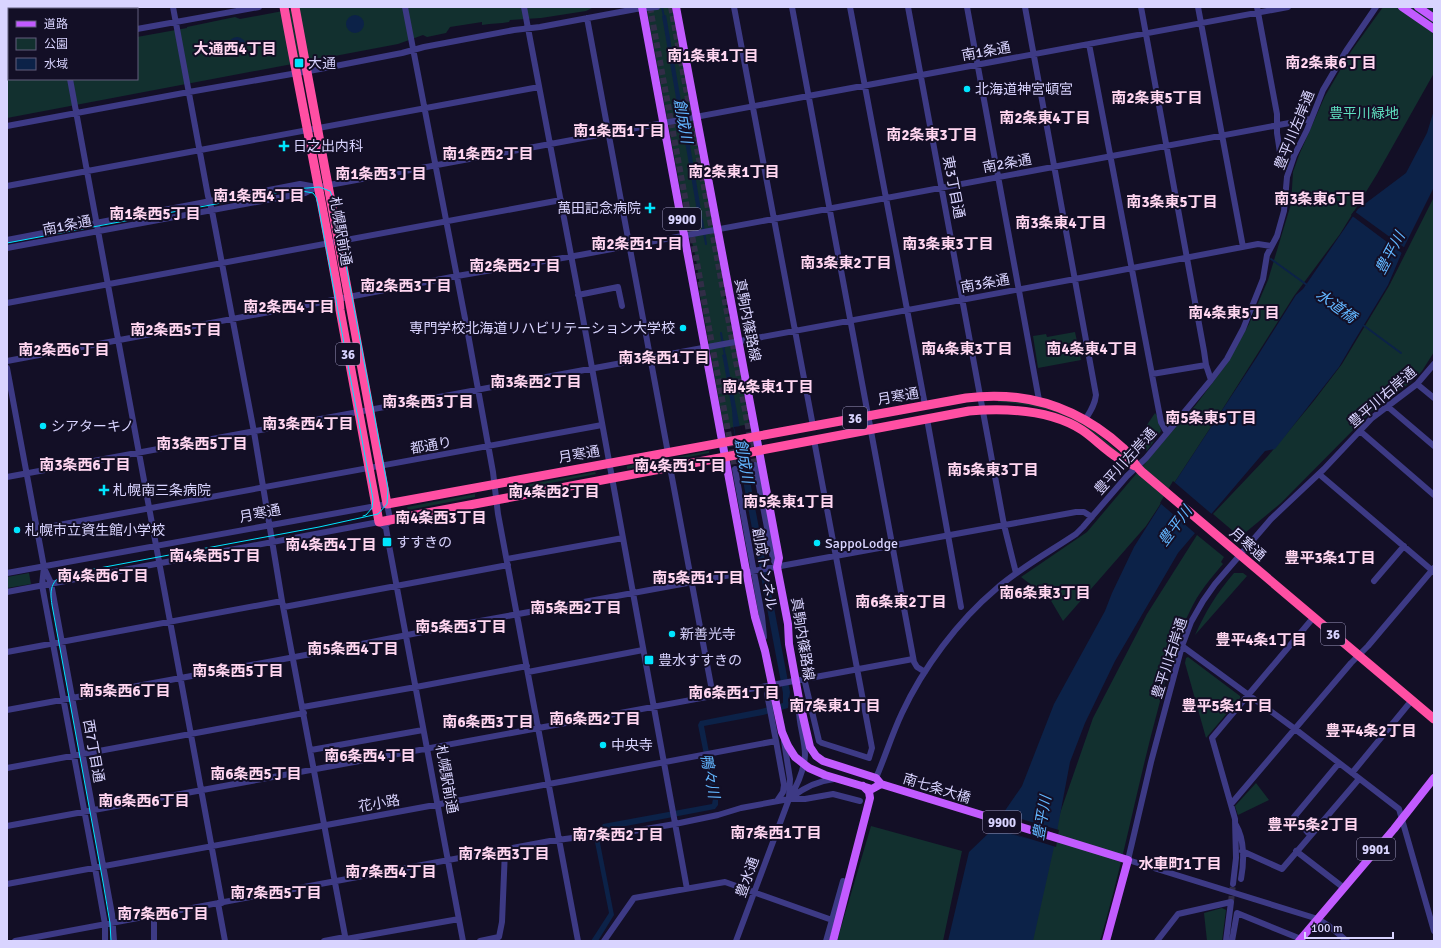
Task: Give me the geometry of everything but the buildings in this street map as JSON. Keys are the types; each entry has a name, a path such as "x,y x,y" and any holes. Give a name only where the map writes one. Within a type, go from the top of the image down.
{"highway":[{"name":"札幌駅前通","path":"284,7 319,187 349,297 387,504"},
{"name":"札幌駅前通","path":"295,7 328,185 340,310 376,506 383,525"},
{"name":"月寒通","path":"387,504 980,396 1018,396 1039,400 1062,408 1085,420 1103,432 1124,449 1139,469 1434,719"},
{"name":"月寒通","path":"383,525 390,519 969,411 1018,410 1040,414 1060,420 1080,429 1118,458 1139,469"}],"main road":[{"name":"真駒内篠路線","path":"676,7 780,558 777,567 788,624 792,681 804,716 809,744 816,756 829,764 879,781"},
{"path":"1402,7 1434,29"},
{"path":"1418,7 1434,18"},
{"name":"9900","path":"642,8 722,442 750,572 755,617 776,683 775,693 782,732 792,752 803,765 818,772 872,789 879,781"},
{"name":"9901","path":"1300,940 1434,778"},
{"name":"南七条大橋","path":"879,781 1125,860"},
{"path":"833,941 870,798 869,792 862,786"},
{"path":"1106,941 1125,860"}],"street":[{"path":"173,7 254,432 283,604 346,939"},
{"path":"138,30 259,7"},
{"path":"405,7 457,276 496,499 578,941"},
{"path":"524,7 549,144 561,200 687,889"},
{"path":"7,126 402,53 424,46 642,8 658,7"},
{"path":"734,7 812,426"},
{"path":"792,7 913,659 915,665 925,672"},
{"path":"850,7 924,406"},
{"name":"東3丁目通","path":"908,7 1004,525 1016,573"},
{"path":"967,7 1039,400"},
{"path":"1024,7 1096,395 1095,401 1085,420"},
{"path":"1140,7 1206,365 1211,380"},
{"path":"1198,7 1245,247"},
{"name":"南1条通","path":"7,248 305,193 328,185 1145,34 1257,10 1288,7"},
{"name":"豊平川左岸通","path":"879,781 903,711 925,672 949,639 972,612 996,589 1016,573 1076,534 1139,469 1166,433 1227,359 1243,329 1263,279 1267,255 1276,236 1284,211 1289,167 1323,90 1346,51 1376,7"},
{"path":"1257,10 1277,114 1277,133 1282,159"},
{"path":"587,18 668,452"},
{"path":"1089,44 1131,268 1162,422 1166,433"},
{"path":"70,80 191,734 211,846 225,941"},
{"path":"7,186 539,87"},
{"name":"南2条通","path":"685,235 1311,119"},
{"name":"南1条通","path":"7,240 300,184 319,187"},
{"path":"7,303 561,200"},
{"path":"7,361 457,276 685,235"},
{"name":"南3条通","path":"705,348 1258,244 1272,246"},
{"path":"578,295 618,287 622,306"},
{"path":"7,477 705,348"},
{"name":"豊平川右岸通","path":"1125,860 1182,646 1203,601 1236,552 1319,474 1372,418 1417,384 1434,364"},
{"path":"1152,374 1206,365"},
{"name":"西7丁目通","path":"7,368 44,567 51,583 103,866 113,923 114,941"},
{"path":"1417,384 1434,398"},
{"path":"1387,406 1434,446"},
{"path":"927,419 961,607"},
{"name":"都通り","path":"37,529 149,510 602,425"},
{"path":"1360,431 1434,495"},
{"path":"804,678 819,741 869,758 872,748 814,440"},
{"name":"創成トンネル","path":"755,465 773,559 777,567"},
{"path":"670,467 713,696"},
{"name":"創成トンネル","path":"735,468 750,572"},
{"path":"1231,804 1433,570 1319,474"},
{"name":"月寒通","path":"7,574 387,504"},
{"name":"札幌駅前通","path":"387,504 390,519"},
{"path":"7,710 1076,512 1084,512 1092,517"},
{"name":"月寒通","path":"7,592 272,542 383,525"},
{"name":"札幌駅前通","path":"383,525 397,585 463,941"},
{"path":"7,652 170,621 397,585 622,538"},
{"path":"1374,581 1404,546"},
{"name":"西7丁目通","path":"44,567 42,585 54,643 105,924 105,941"},
{"path":"1241,879 1242,851 1240,834 1212,738 1313,618"},
{"path":"1182,646 1295,729 1399,809 1434,931"},
{"path":"7,768 191,734 416,688 643,650"},
{"path":"7,826 713,696 776,683 913,659"},
{"path":"776,683 767,694 784,786 783,792 777,801"},
{"path":"789,799 796,786 803,765 804,752 799,722 799,699"},
{"path":"1352,772 1412,700"},
{"path":"311,750 423,730"},
{"path":"782,732 790,779 789,799"},
{"name":"花小路","path":"7,884 437,804 549,785 776,741"},
{"path":"1310,835 1294,817 1339,763"},
{"path":"789,799 803,788 814,782 837,778"},
{"path":"1242,851 1282,869 1359,779"},
{"path":"15,941 559,840 580,837 593,838 674,818 789,799 833,794 860,801"},
{"name":"豊水通","path":"736,941 789,799"},
{"path":"1233,884 1236,858 1236,824"},
{"path":"480,941 499,937 502,922 505,850"},
{"path":"1296,851 1344,888"},
{"path":"1125,860 1318,919 1347,941"},
{"path":"826,941 843,880"},
{"path":"604,941 634,898 725,882 832,920"},
{"path":"1157,941 1178,914 1231,902 1226,941"},
{"path":"1232,941 1237,913 1300,940"},
{"path":"154,915 154,941"},
{"path":"324,941 346,939 459,919"}],"green space":[{"path":"304,7 594,7 586,11 541,18 510,20 506,23 482,25 482,22 450,27 446,33 427,37 423,35 398,44 7,118 8,58 8,80 138,80 138,37 235,17 240,19"},
{"path":"646,7 672,7 723,281 725,301 738,356 749,424 724,429 700,295 696,260 687,226"},
{"name":"豊平川緑地","path":"1383,7 1434,7 1434,73 1377,174 1340,234 1294,296 1146,526 1063,621 1050,599 1021,577 1087,532 1195,406 1226,365 1249,324 1268,280 1291,204 1293,172 1299,155 1325,96 1352,50"},
{"path":"1434,197 1434,352 1422,371 1411,382 1372,411 1281,503 1240,537 1213,514 1267,457 1313,402 1342,364 1389,286"},
{"path":"1075,332 1081,360 1038,368 1033,336 1046,334 1047,337"},
{"path":"998,400 1030,403 1071,417 1097,434 1124,456 1123,458 1099,437 1074,420 1042,408 998,402"},
{"path":"1155,413 1158,417 1161,431 1147,451 1136,441"},
{"path":"709,451 709,453 627,469 627,466"},
{"path":"595,472 596,474 516,490 515,487"},
{"path":"475,494 475,497 408,510 407,507"},
{"path":"1197,535 1224,557 1221,562 1223,564 1209,580 1193,604 1175,646 1150,738 1116,883 1100,941 1032,941 1049,845 1093,718 1147,614"},
{"path":"29,573 31,584 7,588 7,577"},
{"path":"1234,573 1243,573 1247,576 1195,635 1212,603"},
{"path":"1188,657 1240,696 1240,698 1206,738 1185,663 1186,658"},
{"path":"1256,783 1269,800 1238,815 1235,806"},
{"path":"871,826 962,851 943,941 837,941"},
{"path":"1222,908 1226,910 1222,941 1207,941 1204,913"}],"water":[{"path":"351,15 359,15 364,20 362,31 359,33 351,33 346,28 346,20"},
{"path":"666,15 681,101 683,105 677,106 662,16"},
{"path":"237,37 243,40 246,46 243,52 237,55 231,52 228,46 231,40"},
{"name":"豊平川","path":"1434,110 1434,187 1405,245 1388,285 1339,367 1275,449 1265,451 1178,553 1115,661 1085,723 1070,762 1054,847 1033,941 948,941 969,852 993,829 1029,839 993,828 1022,786 1054,704 1105,611 1134,547 1296,295 1303,289 1358,209 1406,173 1427,133"},
{"path":"682,133 688,133 703,222 699,223 686,147"},
{"name":"鴨々川","path":"726,354 790,692 788,708 763,715 704,726 718,800 718,805 715,809 605,830 600,843 614,915 598,941 591,941 609,913 595,842 598,831 603,824 712,804 713,799 698,725 700,721 761,709 783,703 783,693 733,425 732,410 722,355"}],"pier":[{"path":"1354,211 1405,248 1403,254 1351,215"},
{"path":"741,426 749,465 740,467 734,427"},
{"path":"1173,481 1214,516 1197,535 1160,503"},
{"path":"1001,813 1059,830 1056,847 992,827"}],"waterway":[{"name":"創成川","path":"662,7 664,17"},
{"name":"創成川","path":"680,102 686,133"},
{"name":"創成川","path":"702,220 706,244"},
{"name":"水道橋","path":"1271,259 1307,285"},
{"name":"水道橋","path":"1363,325 1401,353"},
{"name":"創成川","path":"721,333 725,356"}],"tunnel":[{"path":"650,7 735,469"},
{"path":"671,7 755,465"},
{"path":"1231,902 1233,884"}],"tram line":[{"path":"7,243 296,189 319,187 330,191 334,201 388,489 387,504 378,514 319,527 62,575 55,581 51,592 52,605 103,882 110,923 111,941"},
{"path":"302,191 313,193 318,204 373,499 372,508 366,515 363,516"}],"place":[{"name":"大通","path":"299,63"},
{"name":"北海道神宮頓宮","path":"967,89"},
{"name":"日之出内科","path":"284,146"},
{"name":"萬田記念病院","path":"650,208"},
{"name":"専門学校北海道リハビリテーション大学校","path":"683,328"},
{"name":"シアターキノ","path":"43,426"},
{"name":"札幌南三条病院","path":"104,490"},
{"name":"札幌市立資生館小学校","path":"17,530"},
{"name":"すすきの","path":"387,542"},
{"name":"SappoLodge","path":"817,543"},
{"name":"新善光寺","path":"672,634"},
{"name":"豊水すすきの","path":"649,660"},
{"name":"中央寺","path":"603,745"}],"district":[{"name":"大通西4丁目","path":"235,49"},
{"name":"南1条東1丁目","path":"713,56"},
{"name":"南2条東6丁目","path":"1331,63"},
{"name":"南2条東5丁目","path":"1157,98"},
{"name":"南2条東4丁目","path":"1045,118"},
{"name":"南1条西1丁目","path":"619,131"},
{"name":"南2条東3丁目","path":"932,135"},
{"name":"南1条西2丁目","path":"488,154"},
{"name":"南2条東1丁目","path":"734,172"},
{"name":"南1条西3丁目","path":"381,174"},
{"name":"南1条西4丁目","path":"259,196"},
{"name":"南3条東6丁目","path":"1320,199"},
{"name":"南3条東5丁目","path":"1172,202"},
{"name":"南1条西5丁目","path":"155,214"},
{"name":"南3条東4丁目","path":"1061,223"},
{"name":"南2条西1丁目","path":"637,244"},
{"name":"南3条東3丁目","path":"948,244"},
{"name":"南3条東2丁目","path":"846,263"},
{"name":"南2条西2丁目","path":"515,266"},
{"name":"南2条西3丁目","path":"406,286"},
{"name":"南2条西4丁目","path":"289,307"},
{"name":"南4条東5丁目","path":"1234,313"},
{"name":"南2条西5丁目","path":"176,330"},
{"name":"南4条東3丁目","path":"967,349"},
{"name":"南4条東4丁目","path":"1092,349"},
{"name":"南2条西6丁目","path":"64,350"},
{"name":"南3条西1丁目","path":"664,358"},
{"name":"南3条西2丁目","path":"536,382"},
{"name":"南4条東1丁目","path":"768,387"},
{"name":"南3条西3丁目","path":"428,402"},
{"name":"南5条東5丁目","path":"1211,418"},
{"name":"南3条西4丁目","path":"308,424"},
{"name":"南3条西5丁目","path":"202,444"},
{"name":"南3条西6丁目","path":"85,465"},
{"name":"南4条西1丁目","path":"680,466"},
{"name":"南5条東3丁目","path":"993,470"},
{"name":"南4条西2丁目","path":"554,492"},
{"name":"南5条東1丁目","path":"789,502"},
{"name":"南4条西3丁目","path":"441,518"},
{"name":"南4条西4丁目","path":"331,545"},
{"name":"南4条西5丁目","path":"215,556"},
{"name":"豊平3条1丁目","path":"1330,558"},
{"name":"南4条西6丁目","path":"103,576"},
{"name":"南5条西1丁目","path":"698,578"},
{"name":"南6条東3丁目","path":"1045,593"},
{"name":"南6条東2丁目","path":"901,602"},
{"name":"南5条西2丁目","path":"576,608"},
{"name":"南5条西3丁目","path":"461,627"},
{"name":"豊平4条1丁目","path":"1261,640"},
{"name":"南5条西4丁目","path":"353,649"},
{"name":"南5条西5丁目","path":"238,671"},
{"name":"南5条西6丁目","path":"125,691"},
{"name":"南6条西1丁目","path":"734,693"},
{"name":"南7条東1丁目","path":"835,706"},
{"name":"豊平5条1丁目","path":"1227,706"},
{"name":"南6条西2丁目","path":"595,719"},
{"name":"南6条西3丁目","path":"488,722"},
{"name":"豊平4条2丁目","path":"1371,731"},
{"name":"南6条西4丁目","path":"370,756"},
{"name":"南6条西5丁目","path":"256,774"},
{"name":"南6条西6丁目","path":"144,801"},
{"name":"豊平5条2丁目","path":"1313,825"},
{"name":"南7条西1丁目","path":"776,833"},
{"name":"南7条西2丁目","path":"618,835"},
{"name":"南7条西3丁目","path":"504,854"},
{"name":"水車町1丁目","path":"1180,864"},
{"name":"南7条西4丁目","path":"391,872"},
{"name":"南7条西5丁目","path":"276,893"},
{"name":"南7条西6丁目","path":"163,914"}]}
